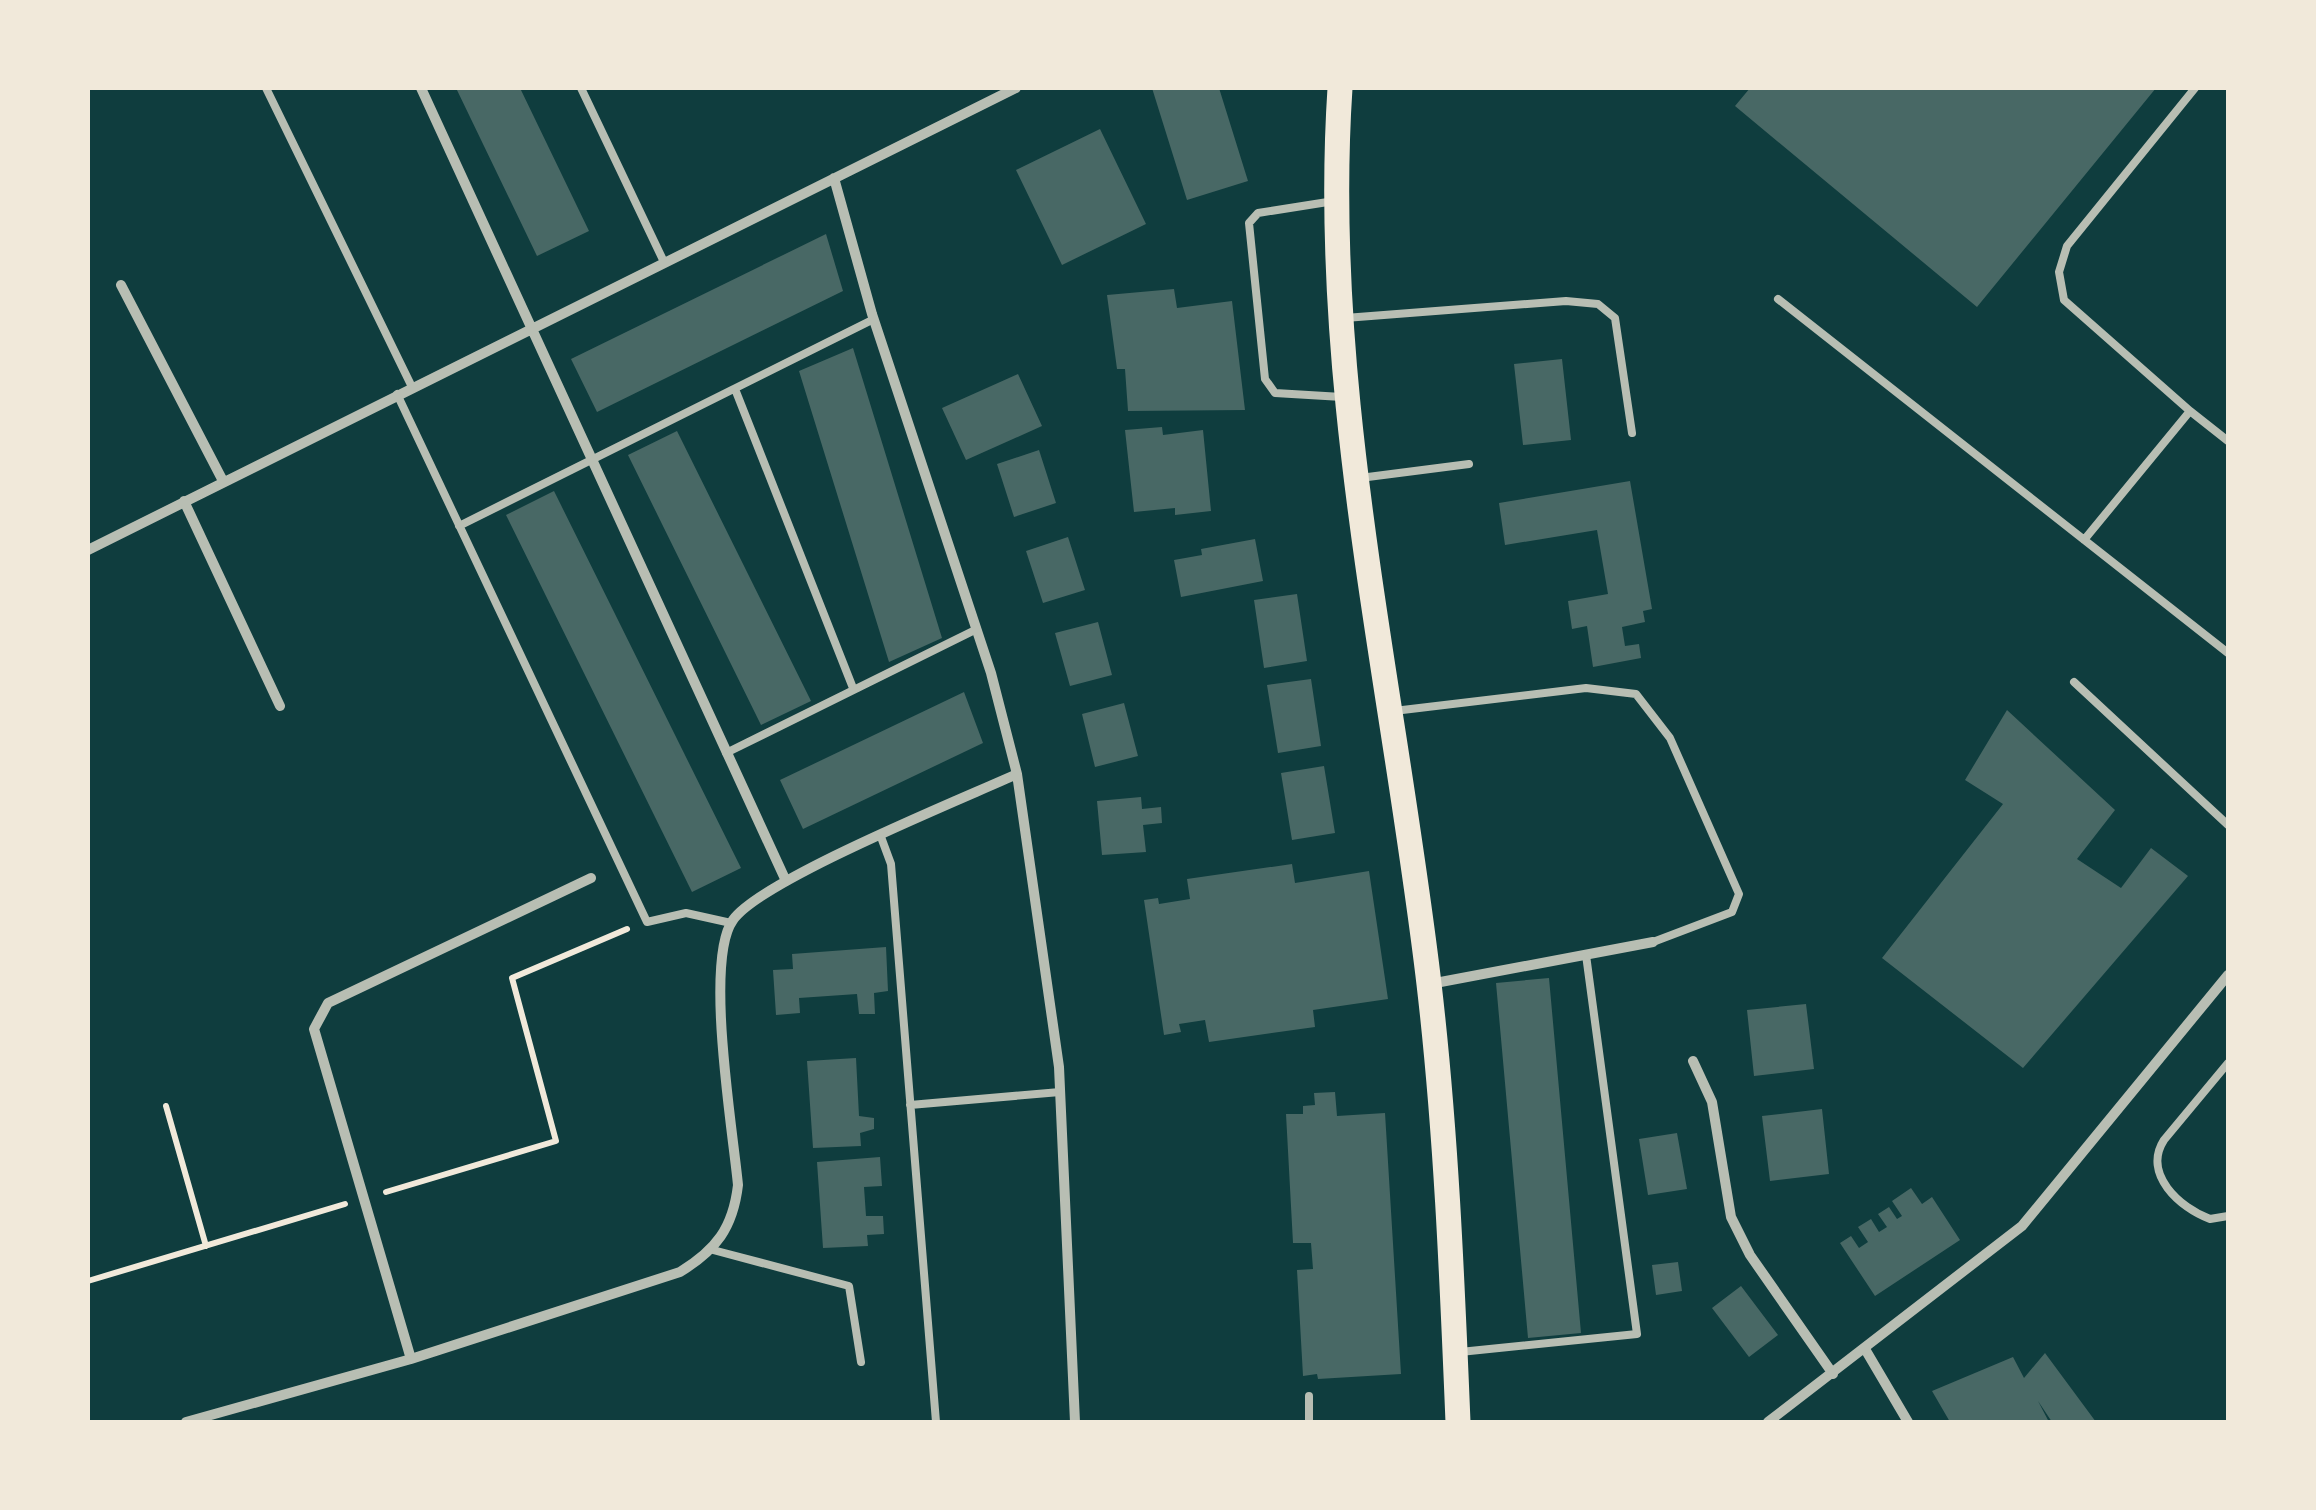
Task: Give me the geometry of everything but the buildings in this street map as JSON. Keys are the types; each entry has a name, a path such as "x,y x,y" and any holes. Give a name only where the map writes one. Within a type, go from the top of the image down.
{"main road":[{"path":"1340,88 1336,200 1346,397 1429,984 1458,1422"}],"street":[{"path":"420,88 786,881"},
{"path":"88,550 1016,88"},
{"path":"834,178 874,319 977,629 1017,774 1060,1092 1075,1422"},
{"path":"121,285 222,481"},
{"path":"184,501 280,706"},
{"path":"186,1422 411,1359 680,1272 712,1250 735,1210 738,1185 719,978 731,923 786,881 1017,774"},
{"path":"411,1359 314,1029 328,1003 591,878"},
{"path":"1429,984 1652,942"},
{"path":"1772,1421 2022,1226 2228,975"},
{"path":"1693,1061 1712,1102 1731,1217 1750,1255 1833,1374"},
{"path":"1866,1348 1908,1422"}],"lane":[{"path":"266,88 412,387"},
{"path":"581,88 664,262"},
{"path":"2194,88 2066,246 2060,272 2064,300 2228,441"},
{"path":"1336,200 1258,213 1250,222 1265,379 1275,392 1295,397 1346,397"},
{"path":"1778,299 2228,654"},
{"path":"1341,319 1566,300 1598,304 1615,318 1632,433"},
{"path":"459,526 874,319"},
{"path":"735,389 853,688"},
{"path":"397,394 648,922 686,913 731,923"},
{"path":"2084,540 2190,411"},
{"path":"1356,479 1470,464"},
{"path":"726,753 977,629"},
{"path":"2074,682 2228,825"},
{"path":"1390,712 1586,688 1636,694 1670,738 1739,894 1732,912 1652,942"},
{"path":"881,837 891,864 936,1422"},
{"path":"1455,1352 1637,1334 1586,955"},
{"path":"2228,1063 2164,1140 2158,1154 2160,1174 2174,1196 2210,1219 2228,1216"},
{"path":"910,1105 1060,1092"},
{"path":"712,1250 849,1286 860,1362"},
{"path":"1309,1396 1310,1422"}],"path":[{"path":"88,1281 556,1141 512,978 648,922"},
{"path":"166,1106 206,1246"}]}
